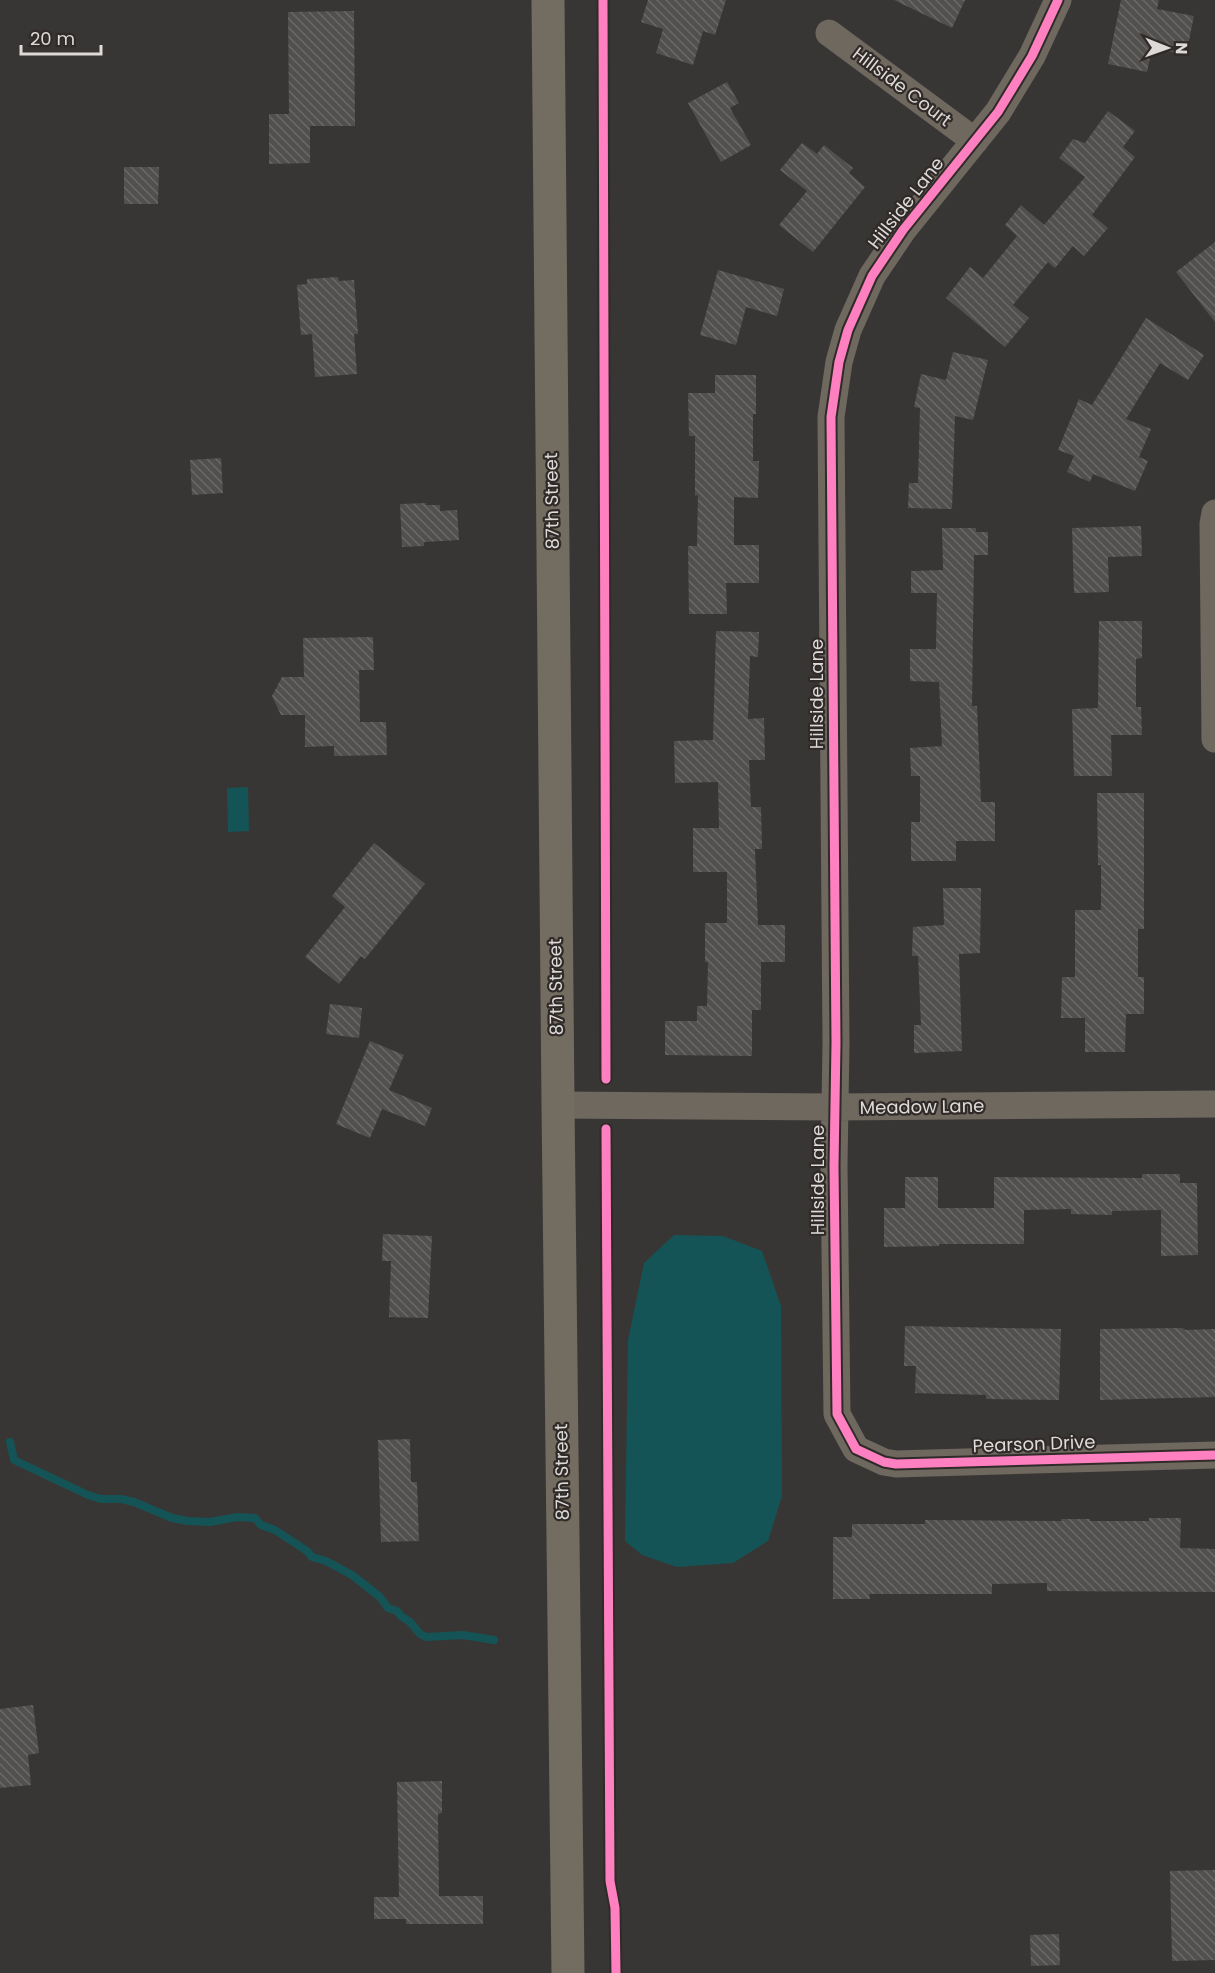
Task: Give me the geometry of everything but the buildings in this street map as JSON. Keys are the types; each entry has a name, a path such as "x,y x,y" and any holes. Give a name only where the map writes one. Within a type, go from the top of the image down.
{"main road":[{"name":"87th Street","path":"548,0 568,1973"}],"street":[{"name":"Hillside Lane","path":"856,1449 837,1414 831,417 837,373 848,330 872,276 903,230 998,112 1032,56 1058,0"},
{"name":"Hillside Court","path":"829,33 975,141"},
{"path":"1215,513 1213,524 1215,739"},
{"name":"Meadow Lane","path":"558,1105 835,1107 1215,1104"},
{"name":"Pearson Drive","path":"856,1449 884,1462 896,1464 1215,1455"}],"water":[{"path":"248,787 249,831 228,832 227,788"},
{"path":"674,1235 723,1236 762,1251 781,1306 782,1496 768,1541 733,1563 677,1567 642,1555 625,1541 628,1340 644,1263"}],"waterway":[{"path":"10,1442 14,1460 88,1495 101,1499 121,1499 134,1502 172,1518 187,1521 210,1522 237,1517 255,1518 261,1525 275,1530 307,1551 312,1557 326,1561 352,1575 380,1597 388,1608 397,1611 426,1637 463,1635 494,1640"}],"cycle path":[{"path":"603,0 606,1079"},
{"path":"1058,0 1032,56 998,112 903,230 872,276 848,330 839,362 831,417 837,1414 856,1449 884,1462 896,1464 1215,1455"},
{"path":"606,1129 610,1881 615,1908 616,1973"}]}
